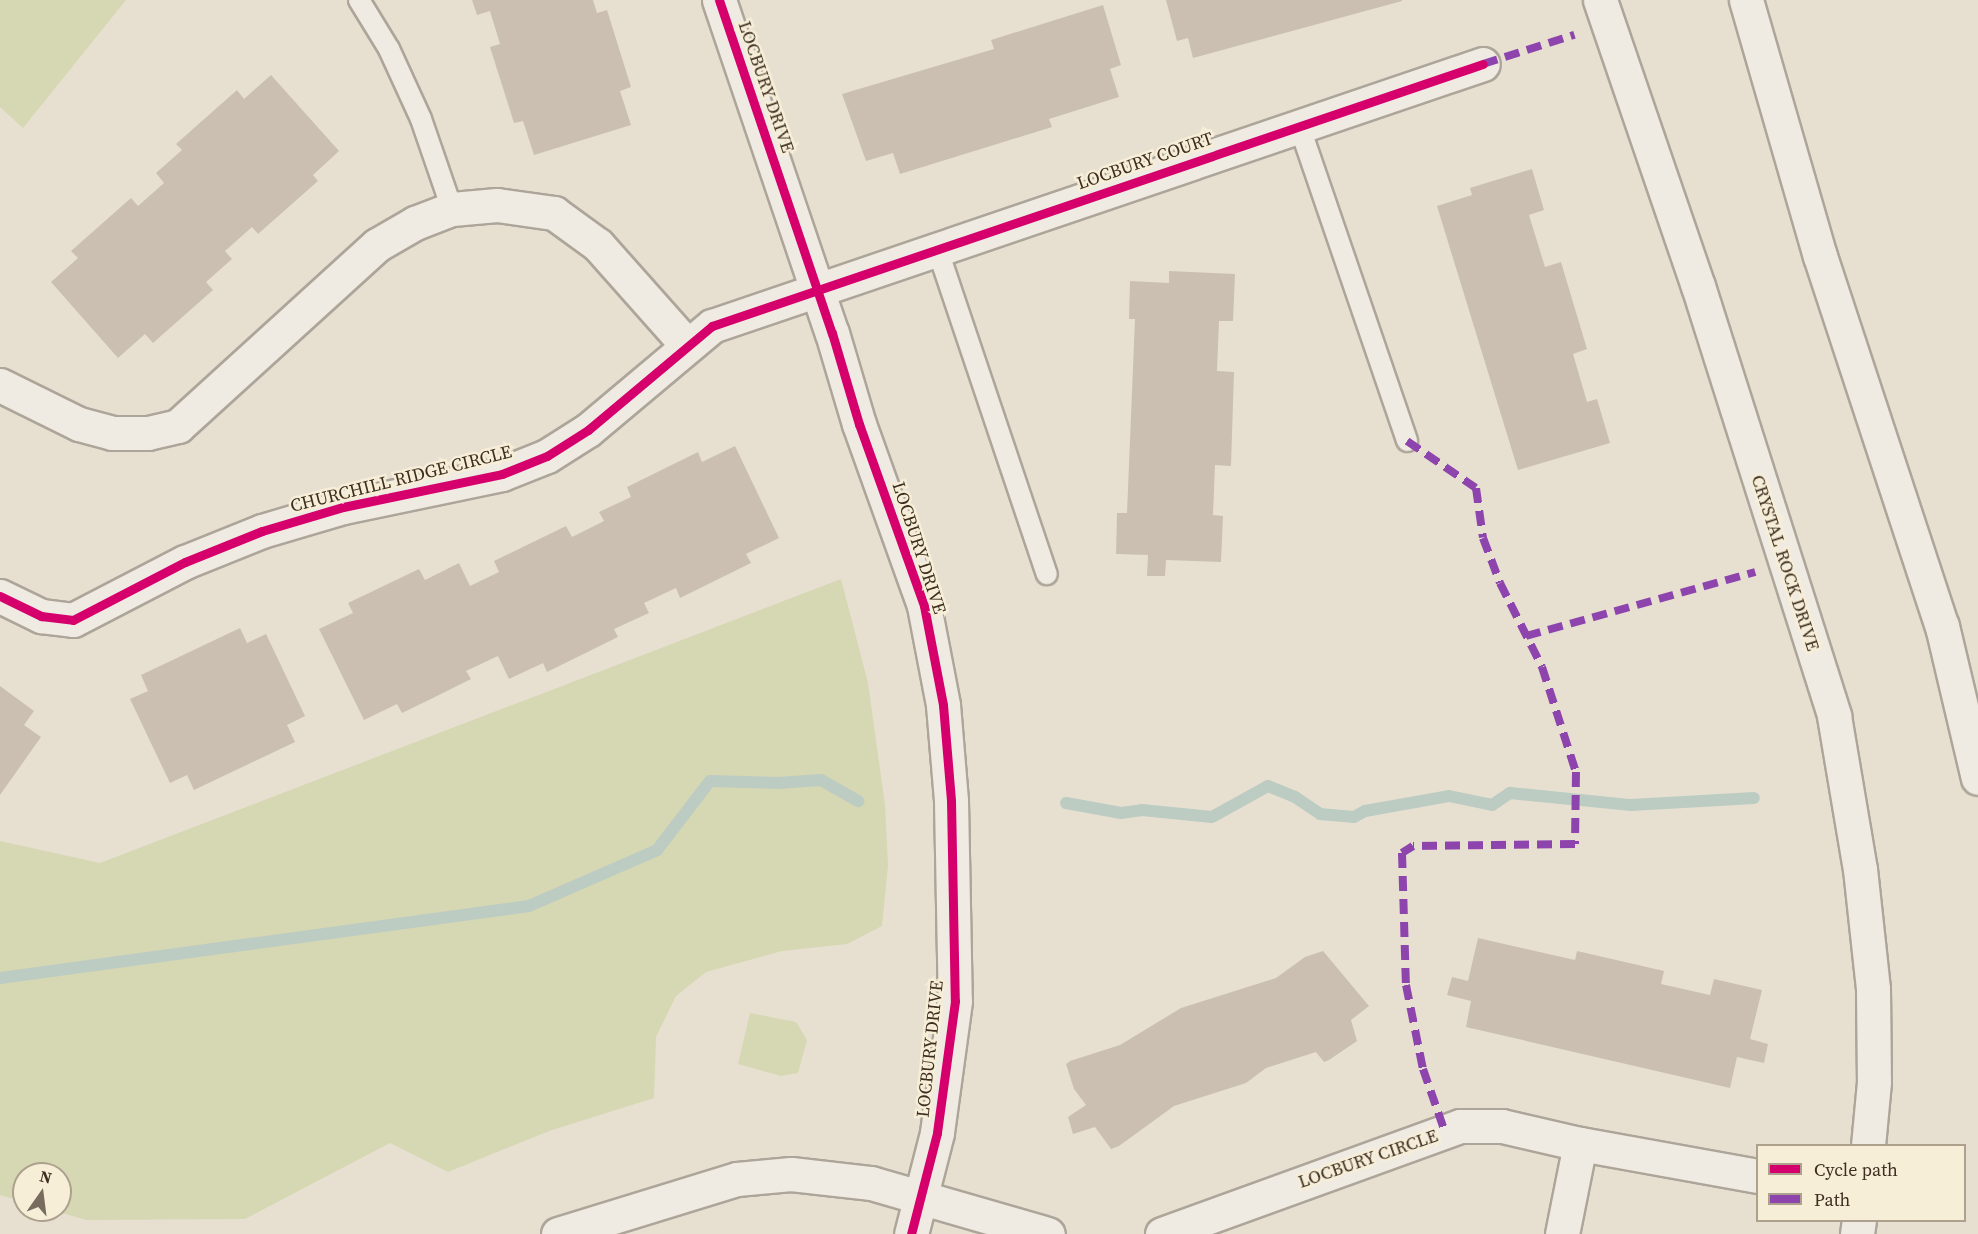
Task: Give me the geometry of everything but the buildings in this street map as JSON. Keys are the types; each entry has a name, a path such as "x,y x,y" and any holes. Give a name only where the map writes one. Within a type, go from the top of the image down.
{"street":[{"name":"LOCBURY DRIVE","path":"719,0 817,288 859,424 924,606 942,705 951,801 955,1001 937,1133 911,1234"},
{"name":"CRYSTAL ROCK DRIVE","path":"1600,0 1698,285 1834,716 1860,869 1873,989 1874,1082 1868,1144"},
{"path":"1746,0 1820,256 1942,627 1978,778"},
{"name":"LOCBURY COURT","path":"817,288 938,251 1299,125 1483,64"},
{"path":"0,385 79,424 112,433 148,433 178,426 377,245 415,223 452,209 497,206 554,213 598,245 686,344"},
{"name":"CHURCHILL RIDGE CIRCLE","path":"0,596 41,616 73,620 185,562 262,531 343,507 502,474 547,456 588,430 686,344 712,326 817,288"},
{"name":"LOCBURY CIRCLE","path":"1162,1234 1460,1126 1502,1126 1580,1144 1756,1176"},
{"path":"1562,1234 1580,1144"},
{"path":"558,1234 595,1227 737,1179 791,1174 853,1180 922,1197 1048,1234"}],"lane":[{"path":"359,0 389,49 421,118 452,209"},
{"path":"1299,125 1407,441"},
{"path":"938,251 1047,574"}],"green space":[{"path":"0,0 126,0 23,128 0,107"},
{"path":"841,579 868,683 885,805 888,865 882,926 847,944 782,951 706,972 676,996 656,1037 654,1098 549,1131 448,1172 390,1143 245,1219 86,1220 72,1216 72,1162 12,1162 12,1198 0,1195 0,841 100,863"},
{"path":"750,1013 796,1022 807,1040 798,1073 781,1076 738,1064"}],"waterway":[{"path":"0,978 529,906 657,850 710,781 778,783 821,780 858,801"},
{"path":"1066,803 1121,813 1142,810 1212,817 1268,786 1295,797 1320,814 1354,817 1365,811 1449,796 1492,805 1510,793 1631,805 1754,798"}],"marked path":[{"path":"1483,64 1574,35"},
{"path":"1407,441 1476,488 1483,538 1500,583 1542,667 1576,772 1575,844 1413,846 1402,853 1406,985 1423,1069 1445,1132"},
{"path":"1526,636 1755,572"}],"cycle path":[{"path":"719,0 832,333 859,424 924,606 943,705 951,801 955,1001 937,1133 911,1234"},
{"path":"0,596 41,616 73,620 185,562 262,531 343,507 502,474 547,456 588,430 712,326 1483,64"}]}
